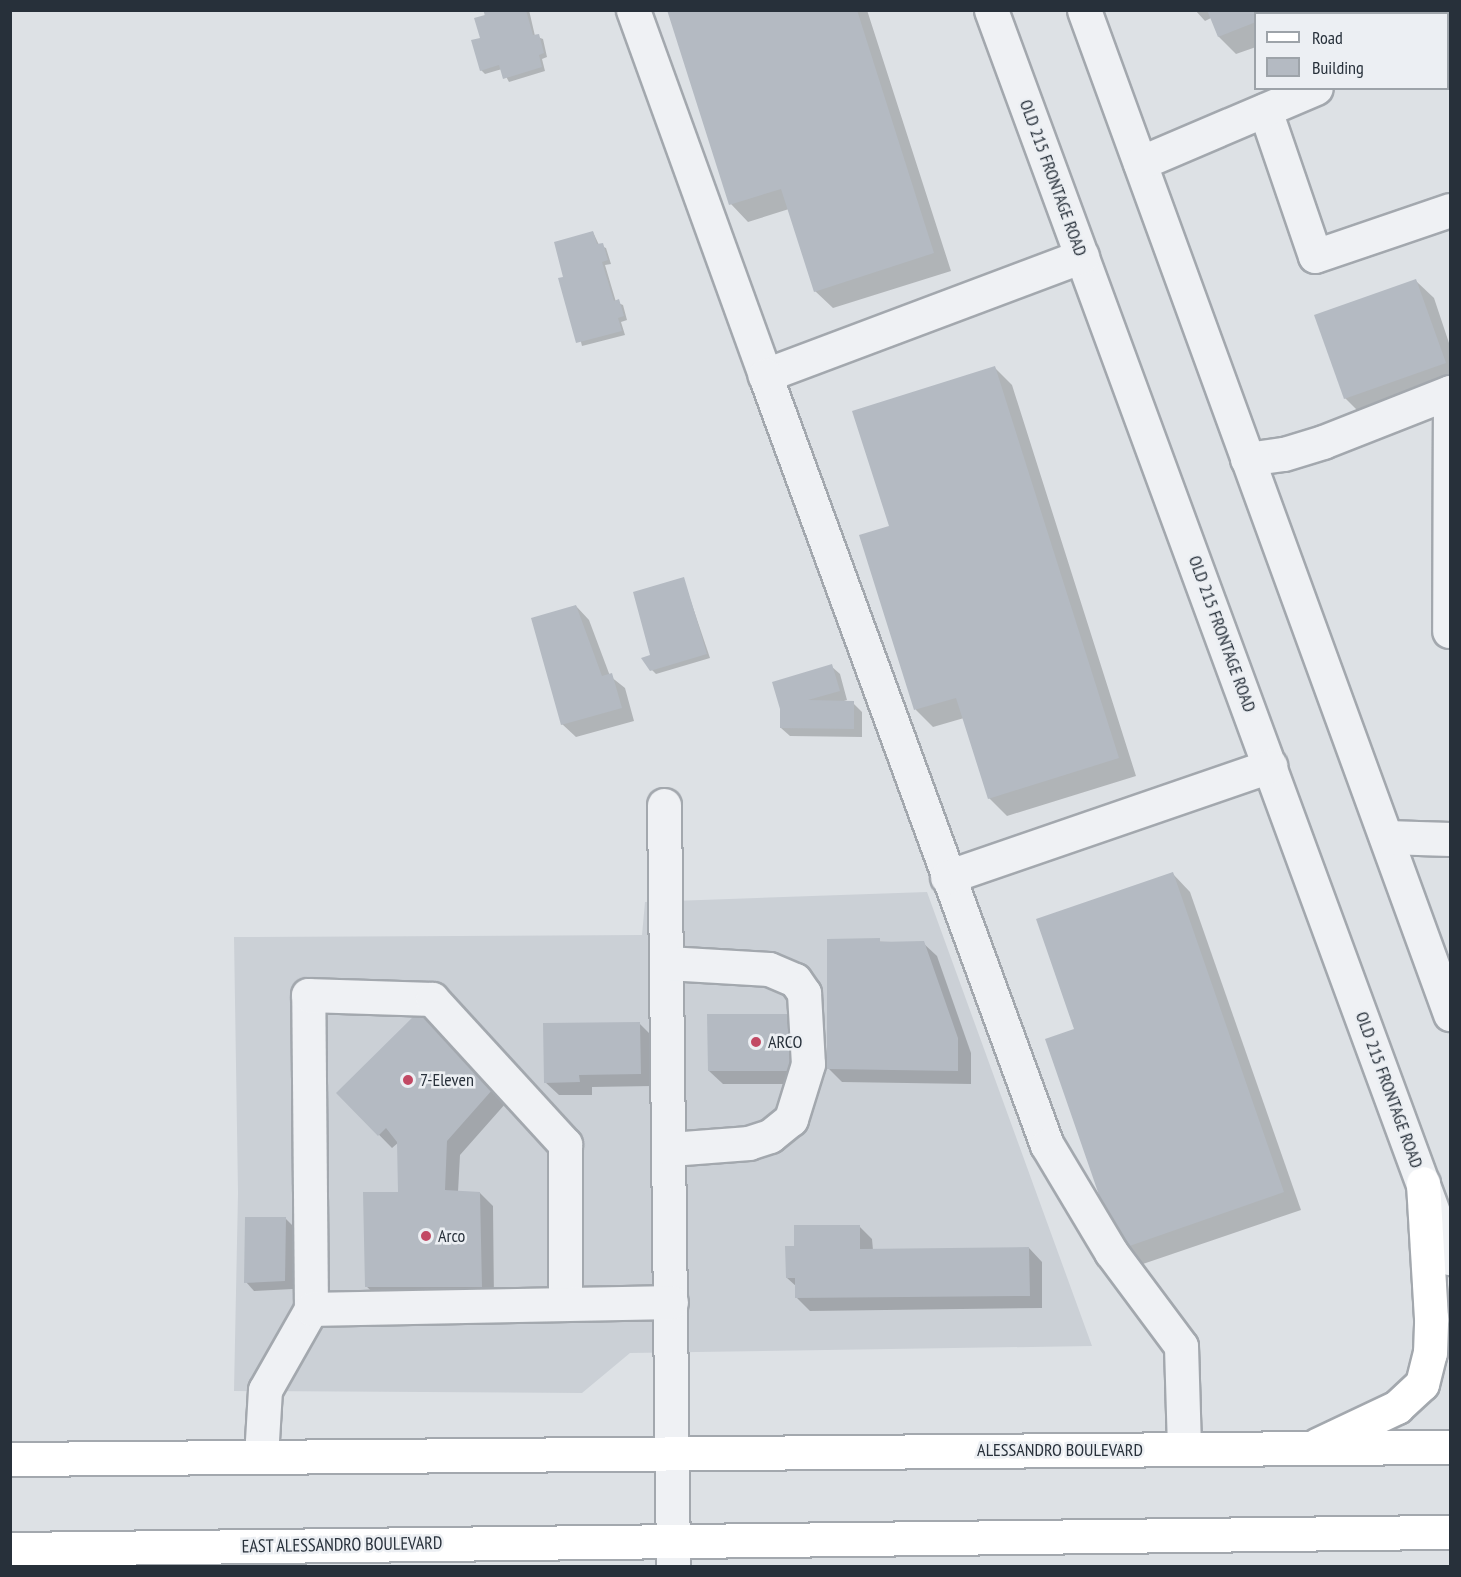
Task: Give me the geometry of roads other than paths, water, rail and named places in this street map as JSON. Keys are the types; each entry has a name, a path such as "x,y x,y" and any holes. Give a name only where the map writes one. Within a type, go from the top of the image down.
{"main road":[{"path":"1310,1448 1397,1407 1422,1384 1430,1353 1431,1318 1424,1183"},
{"name":"ALESSANDRO BOULEVARD","path":"670,1454 1450,1447"},
{"path":"10,1460 670,1454"},
{"path":"673,1554 1450,1532"},
{"name":"EAST ALESSANDRO BOULEVARD","path":"10,1549 673,1554"}],"street":[{"path":"633,10 947,878 1047,1145 1111,1252 1181,1346 1184,1449"},
{"name":"OLD 215 FRONTAGE ROAD","path":"992,10 1450,1258"},
{"path":"1084,10 1450,1014"},
{"path":"1140,163 1311,90"},
{"path":"1265,110 1315,256 1450,210"},
{"path":"765,375 1082,256"},
{"path":"1247,459 1284,454 1323,442 1450,392 1449,631"},
{"path":"947,878 1270,766"},
{"path":"664,805 670,1149 670,1454 673,1554"},
{"path":"1386,837 1450,839"},
{"path":"667,963 769,969 795,980 804,993 808,1064 791,1119 770,1136 749,1143 670,1149"},
{"path":"261,1457 265,1390 311,1309 308,995 432,999 565,1144 565,1304"},
{"path":"311,1309 671,1302"}],"place":[{"name":"ARCO","path":"756,1042"},
{"name":"7-Eleven","path":"408,1080"},
{"name":"Arco","path":"426,1236"}]}
